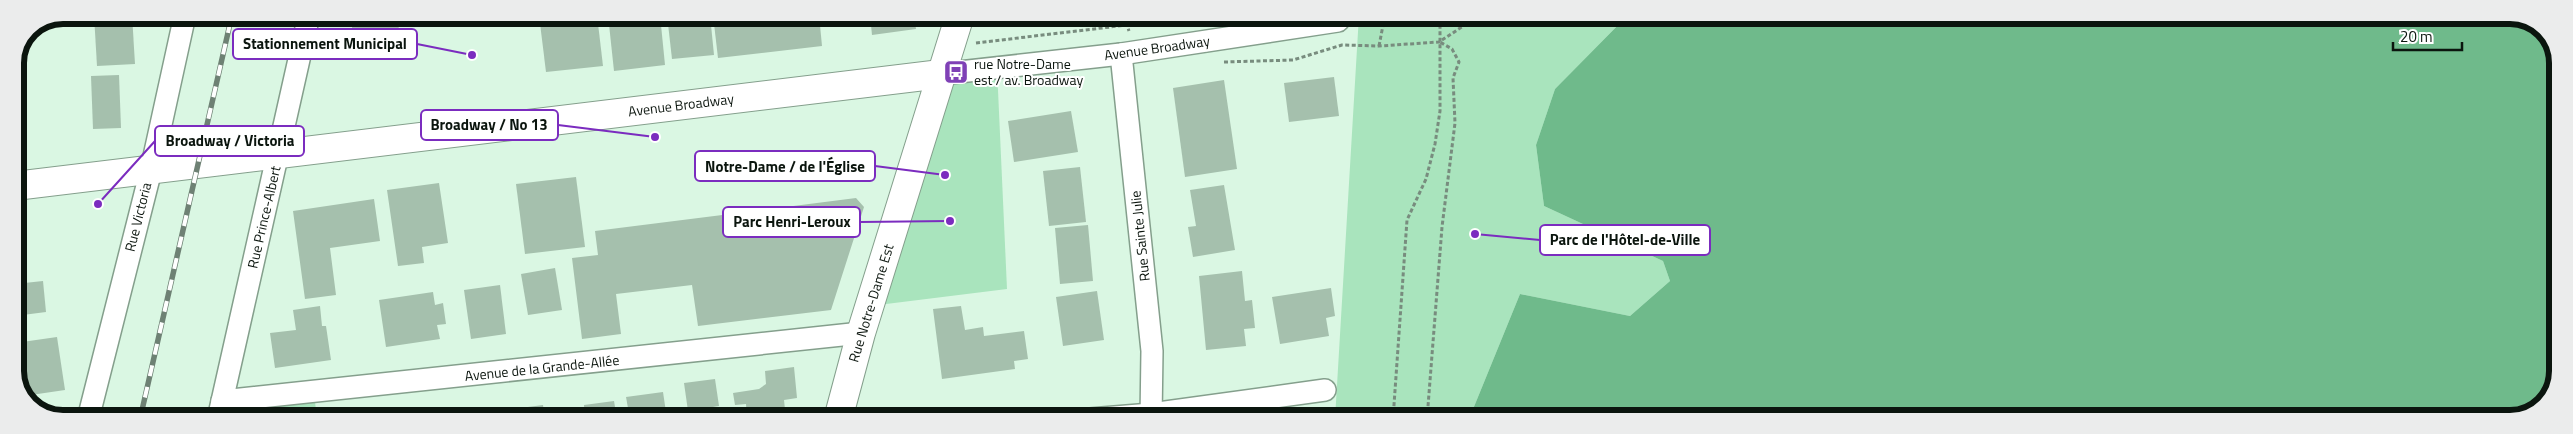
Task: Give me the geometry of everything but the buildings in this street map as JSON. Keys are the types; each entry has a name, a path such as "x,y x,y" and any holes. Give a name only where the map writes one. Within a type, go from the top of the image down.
{"street":[{"name":"Rue Victoria","path":"90,410 151,170 183,24"},
{"name":"Rue Prince-Albert","path":"220,410 307,24"},
{"name":"Rue Notre-Dame Est","path":"840,410 861,333 957,24"},
{"name":"Avenue Broadway","path":"24,185 1121,54 1318,24"},
{"name":"Rue Sainte Julie","path":"1121,54 1152,351 1151,410"},
{"name":"Avenue de la Grande-Allée","path":"220,410 861,333"},
{"path":"1191,410 1325,390"}],"path":[{"path":"1379,46 1383,24"},
{"path":"1394,410 1407,220 1426,179 1435,144 1440,111 1440,24"},
{"path":"1218,63 1294,60 1342,45 1379,46 1439,42 1466,24"},
{"path":"991,41 1127,25"},
{"path":"1428,410 1442,226 1455,124 1453,78 1459,62 1452,49 1439,42"}],"shaded area":[{"path":"1358,24 1619,24 1555,89 1536,145 1544,206 1663,261 1670,281 1630,316 1520,294 1473,410 1336,410"},
{"path":"1619,24 2521,25 2532,30 2543,41 2549,60 2549,377 2547,384 2536,401 2518,410 1473,410 1520,294 1630,316 1670,281 1663,261 1544,206 1536,145 1555,89"},
{"path":"997,68 1007,289 870,306 941,74"},
{"path":"314,393 316,410 220,410 222,401"}],"railway":[{"path":"142,410 230,24"}],"place":[{"name":"Stationnement Municipal","path":"472,55"},
{"name":"rue Notre-Dame est / av. Broadway","path":"956,72"},
{"name":"Broadway / No 13","path":"655,137"},
{"name":"Notre-Dame / de l'Église","path":"945,175"},
{"name":"Broadway / Victoria","path":"98,204"},
{"name":"Parc Henri-Leroux","path":"950,221"},
{"name":"Parc de l'Hôtel-de-Ville","path":"1475,234"}]}
